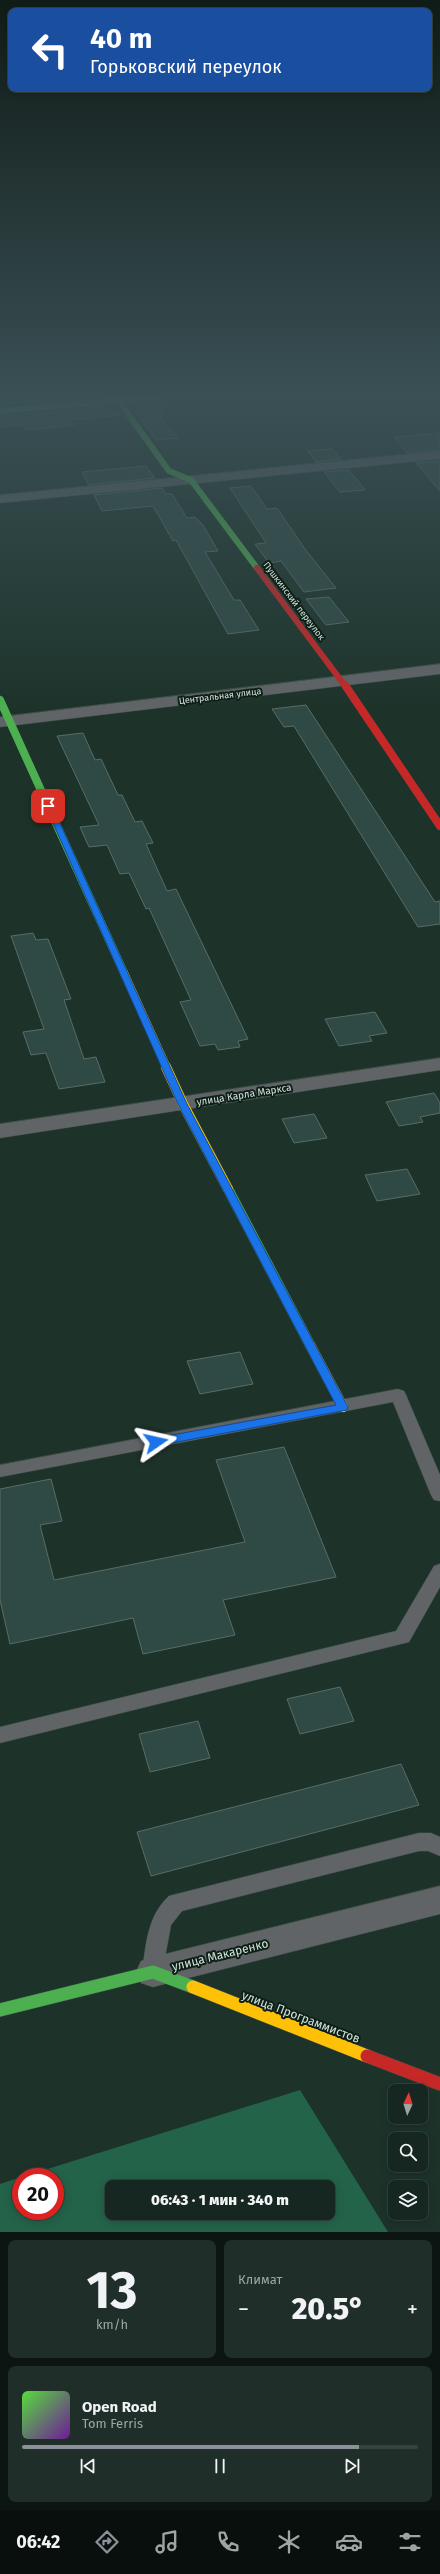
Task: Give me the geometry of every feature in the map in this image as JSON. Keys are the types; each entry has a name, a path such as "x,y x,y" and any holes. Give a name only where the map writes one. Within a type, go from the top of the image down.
{"street":[{"name":"Пушкинский переулок","path":"205,499 342,681 440,826"},
{"name":"Центральная улица","path":"5,722 440,670"},
{"path":"0,700 5,722 183,1104 343,1407"},
{"name":"улица Карла Маркса","path":"0,1131 440,1064"},
{"name":"улица Макаренко","path":"0,2010 440,1900"},
{"name":"улица Программистов","path":"153,1972 440,2084"}],"lane":[{"path":"0,1472 343,1407 398,1395 440,1495"},
{"path":"0,1735 402,1637 440,1571"},
{"path":"153,1972 162,1917 167,1909 176,1903 420,1842 430,1842 440,1847"}],"green space":[{"path":"300,2090 388,2232 0,2232 0,2184 12,2180 12,2220 64,2220 64,2168 51,2168"}],"building":[{"path":"96,499 175,499 187,518 195,517 203,525 218,551 205,552 234,600 240,600 259,630 228,634 176,540 173,541 153,506 102,511"},
{"path":"237,499 260,499 267,509 277,508 305,549 336,588 304,592 281,561 269,563 255,544 266,543"},
{"path":"329,597 349,622 326,625 306,599"},
{"path":"306,705 435,902 440,901 440,924 418,927 294,726 284,727 272,709"},
{"path":"83,733 95,760 101,759 118,795 122,795 135,822 142,821 153,843 146,844 167,891 176,889 248,1039 238,1041 240,1047 218,1050 215,1044 200,1046 180,1002 191,1000 149,908 146,909 129,873 120,874 107,845 89,847 80,827 99,825 57,736"},
{"path":"33,933 36,940 48,939 71,999 64,1000 84,1059 96,1057 105,1082 59,1089 46,1053 31,1055 23,1032 44,1029 11,936"},
{"path":"375,1012 387,1033 369,1036 372,1041 339,1046 325,1019"},
{"path":"434,1093 440,1103 440,1113 420,1117 423,1122 399,1126 386,1102"},
{"path":"314,1114 327,1138 294,1143 282,1119"},
{"path":"407,1169 420,1194 377,1201 365,1175"},
{"path":"240,1352 253,1384 200,1394 187,1361"},
{"path":"284,1447 336,1577 223,1600 235,1635 143,1654 133,1618 10,1644 0,1600 0,1489 51,1479 62,1521 40,1525 54,1580 245,1542 216,1460"},
{"path":"340,1687 354,1721 300,1734 287,1699"},
{"path":"198,1721 210,1758 150,1772 139,1734"},
{"path":"401,1764 419,1805 151,1876 137,1832"}],"traffic: fast":[{"path":"205,499 257,568"},
{"path":"0,700 124,973"},
{"path":"228,1189 310,1345"},
{"path":"0,2010 153,1972 193,1987"}],"traffic: slow":[{"path":"124,973 183,1104 228,1189"},
{"path":"310,1345 343,1407"},
{"path":"193,1987 367,2056"}],"traffic: jam":[{"path":"257,568 342,681 440,826"},
{"path":"367,2056 440,2084"}],"route":[{"path":"48,806 183,1104 343,1407 156,1442"}]}
